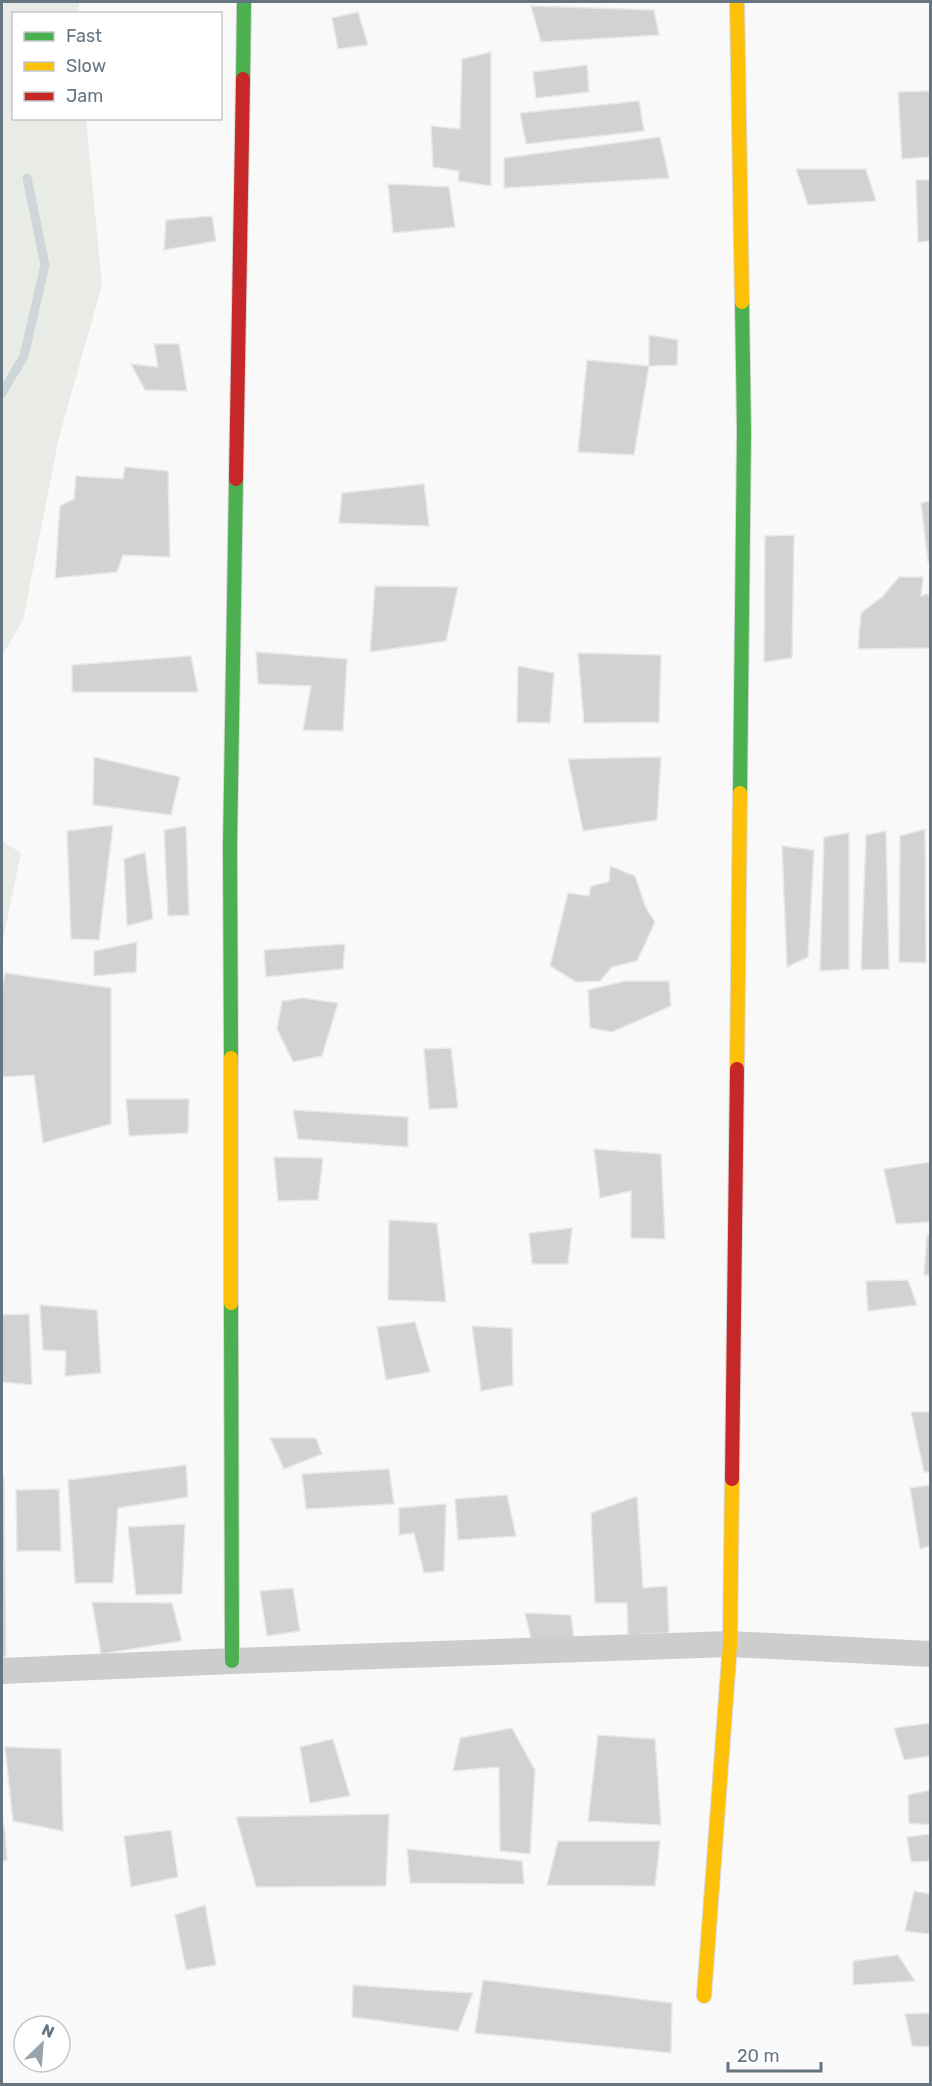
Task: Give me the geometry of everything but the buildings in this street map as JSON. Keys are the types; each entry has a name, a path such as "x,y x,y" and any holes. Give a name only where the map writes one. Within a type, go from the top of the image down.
{"street":[{"path":"232,1661 230,846 244,2"},
{"path":"704,1996 730,1644 744,432 737,2"},
{"path":"2,1671 730,1644 930,1654"}],"shaded area":[{"path":"4,2 79,2 79,12 12,12 12,120 86,120 102,285 59,437 23,620 2,656 2,16"},
{"path":"2,841 21,853 2,944"}],"waterway":[{"path":"2,393 24,356 45,265 27,178"}],"traffic: fast":[{"path":"243,79 244,2"},
{"path":"740,793 744,432 742,302"},
{"path":"231,1058 230,846 236,479"},
{"path":"231,1303 232,1661"}],"traffic: slow":[{"path":"737,2 742,302"},
{"path":"737,1069 740,793"},
{"path":"231,1058 231,1303"},
{"path":"704,1996 730,1644 732,1479"}],"traffic: jam":[{"path":"236,479 243,79"},
{"path":"732,1479 737,1069"}]}
